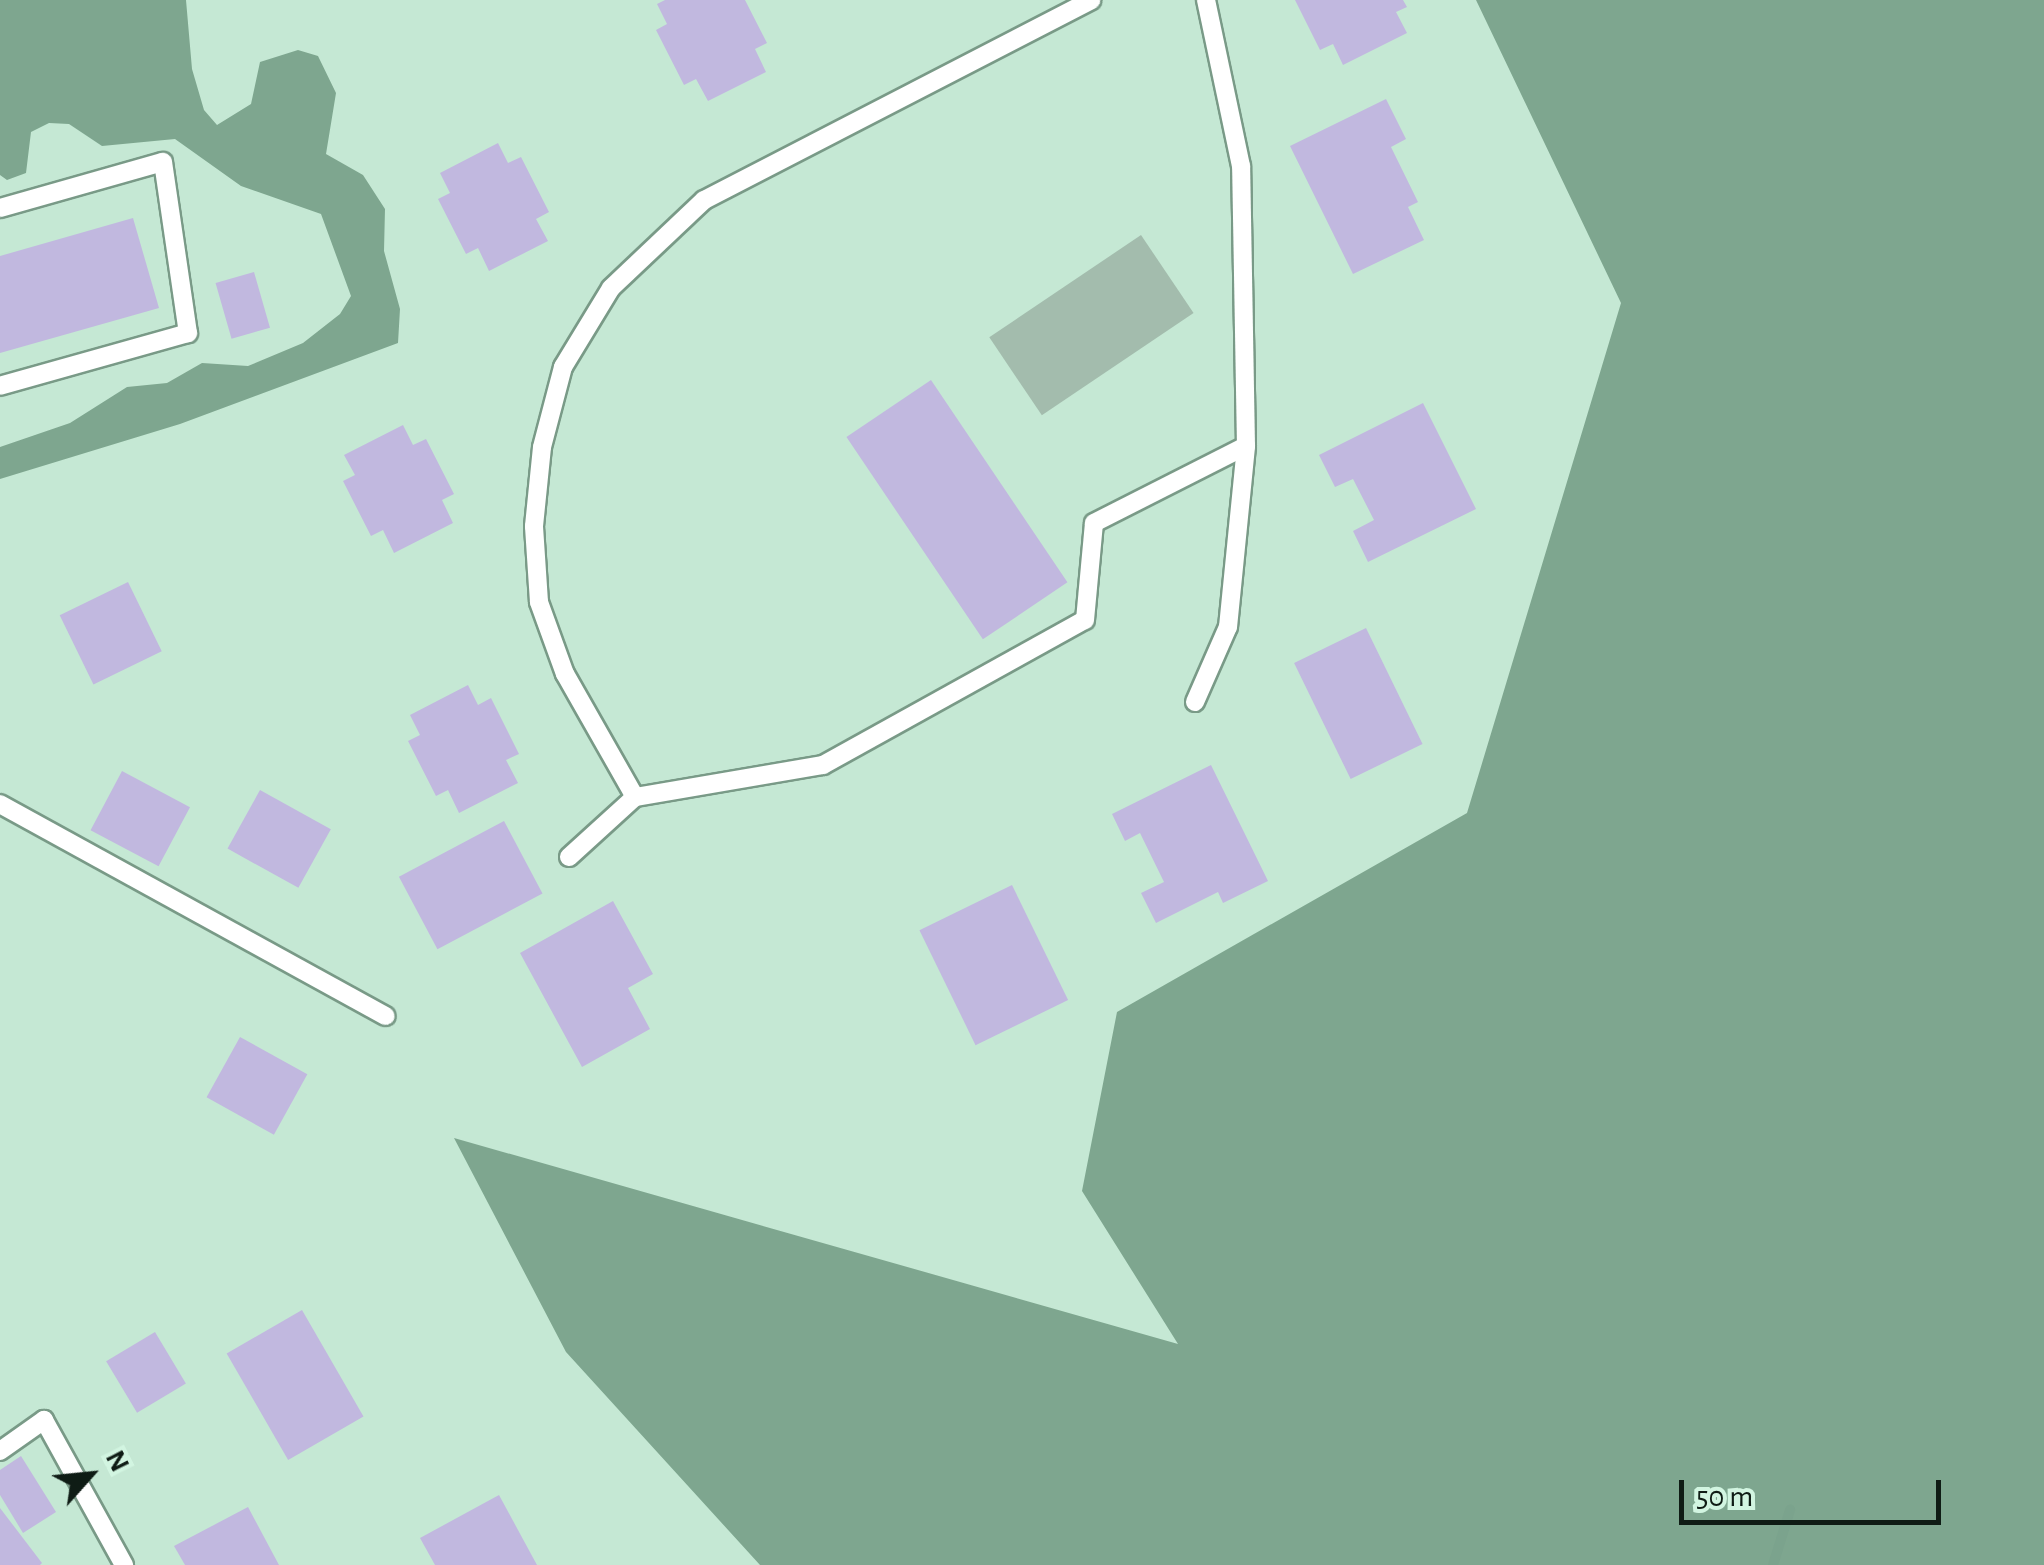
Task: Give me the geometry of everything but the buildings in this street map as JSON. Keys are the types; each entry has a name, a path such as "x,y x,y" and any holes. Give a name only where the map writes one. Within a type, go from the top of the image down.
{"lane":[{"path":"635,797 566,674 538,602 534,526 542,447 563,366 611,288 704,200 1091,0"},
{"path":"1195,702 1228,627 1246,446 1241,166 1206,0"},
{"path":"0,208 163,162 188,333 0,386"},
{"path":"569,858 635,797 823,765 1085,620 1094,523 1246,446"},
{"path":"0,804 385,1016"},
{"path":"0,1451 44,1420 124,1565"}],"green space":[{"path":"0,0 186,0 192,69 204,110 217,125 251,104 260,62 298,50 318,56 336,93 326,154 363,175 385,209 384,251 400,309 398,343 180,424 0,479 0,447 70,423 127,387 167,383 202,363 248,366 303,343 340,314 351,296 321,214 241,186 175,139 102,146 69,124 49,123 31,132 26,173 7,180 0,175"},
{"path":"1476,0 2044,0 2044,1565 760,1565 566,1352 454,1138 1178,1344 1082,1191 1117,1012 1467,813 1621,303"},
{"path":"1141,235 1194,313 1042,415 989,337"}],"waterway":[{"path":"1773,1565 1790,1510"}]}
